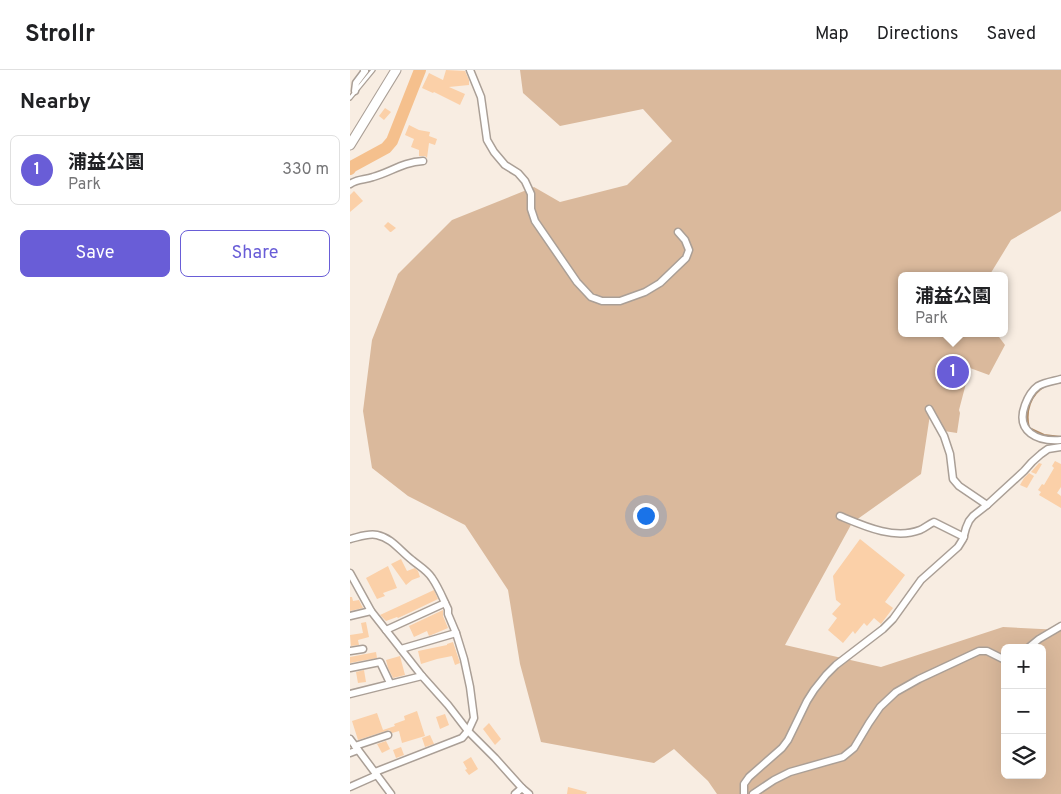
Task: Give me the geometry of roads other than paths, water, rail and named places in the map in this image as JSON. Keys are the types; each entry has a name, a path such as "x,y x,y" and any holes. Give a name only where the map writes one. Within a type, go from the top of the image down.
{"main road":[{"path":"350,145 396,70"}],"street":[{"path":"355,91 356,83 364,70"},
{"path":"470,70 481,97 487,140 494,152 506,165 518,173 525,181 531,194 531,209 535,221 577,282 591,297 602,301 620,300 645,292 660,283 686,258 689,250 685,240 678,232"},
{"path":"350,184 354,181 380,175 408,162 423,161"},
{"path":"1061,379 1043,383 1032,391 1022,414 1022,420 1027,430 1037,437 1050,441 1061,440"},
{"path":"929,409 944,436 950,454 954,479 959,486 987,505"},
{"path":"744,794 744,784 782,748 814,690 826,675 893,619 921,580 958,547 973,516 1024,471 1040,454 1048,449 1061,446"},
{"path":"840,516 863,526 893,532 921,530 934,522 964,537"},
{"path":"350,539 367,535 385,538 426,571 432,579 448,609 448,614 464,659 474,718 468,731 462,738 376,774 350,788"},
{"path":"350,573 352,581 371,611 422,676 468,731 495,758 517,792 529,794"},
{"path":"386,630 445,603"},
{"path":"350,616 371,611"},
{"path":"1033,644 1061,626"},
{"path":"401,649 456,634"},
{"path":"350,651 363,649"},
{"path":"753,794 790,772 843,757 854,748 868,723 880,707 896,692 919,679 979,651 987,651 1001,658"},
{"path":"350,668 380,662 390,683"},
{"path":"350,694 422,676"},
{"path":"350,753 357,748 388,735"},
{"path":"350,739 391,794"}],"lane":[{"path":"350,98 373,70"}],"waterway":[{"path":"350,169 386,148 392,141 420,70"},
{"path":"1061,382 1040,389 1032,399 1028,410 1029,428 1044,435 1061,437"}],"place":[{"name":"浦益公園","path":"953,372"}]}
